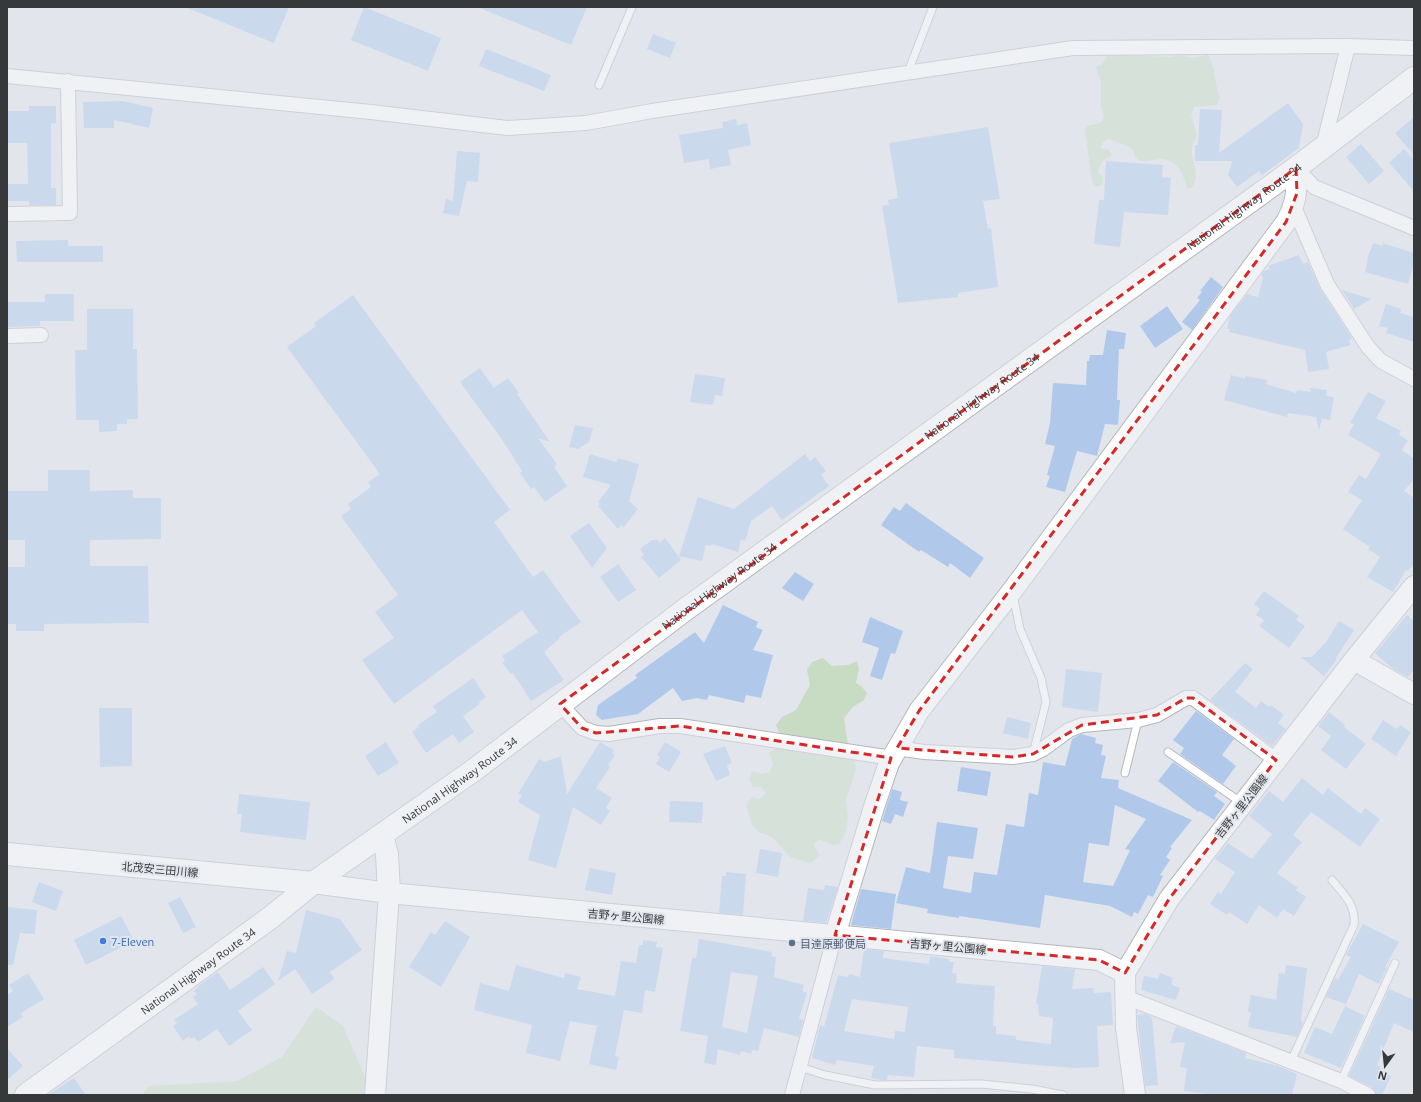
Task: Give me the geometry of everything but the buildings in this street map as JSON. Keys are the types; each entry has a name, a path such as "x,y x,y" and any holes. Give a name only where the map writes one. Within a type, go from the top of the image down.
{"main road":[{"name":"National Highway Route 34","path":"26,1095 270,918 313,883 474,770 693,605 1296,168 1414,78"},
{"path":"382,834 387,854 389,893"},
{"name":"北茂安三田川線","path":"7,854 313,883"}],"street":[{"path":"1323,147 1348,46"},
{"path":"7,76 371,112 507,128 586,123 908,72 1073,48 1348,46 1414,48"},
{"path":"7,214 70,213 68,82"},
{"path":"792,1095 835,936 874,807 895,753 919,711 1012,591 1286,222 1294,207 1297,193 1296,168"},
{"path":"1296,168 1314,187 1414,228"},
{"path":"1294,207 1327,284 1368,347 1381,361 1414,379"},
{"path":"7,336 41,335"},
{"name":"吉野ヶ里公園線","path":"313,883 389,893 1098,960 1124,973 1169,899 1354,660 1414,586"},
{"path":"1354,660 1414,694"},
{"path":"560,704 582,728 596,733 609,734 660,726 680,726 895,753 924,752 1013,757 1033,754 1043,749 1069,730 1082,725 1138,720 1157,715 1186,698 1193,698 1276,760"},
{"path":"375,1095 389,893"},
{"path":"1124,973 1126,1028 1134,1095"},
{"path":"1125,997 1341,1081 1368,1095"}],"lane":[{"path":"599,85 632,7"},
{"path":"908,72 933,7"},
{"path":"1012,591 1020,629 1041,678 1046,702 1033,754"},
{"path":"1125,773 1138,720"},
{"path":"1168,752 1243,803"},
{"path":"1291,1061 1354,924 1355,913 1350,902 1332,880"},
{"path":"1341,1081 1395,962"},
{"path":"800,1067 825,1075 875,1085 981,1084 1032,1089 1063,1095"}],"highlighted area":[{"path":"1296,168 1297,193 1286,222 919,711 897,748 1013,757 1033,754 1082,725 1157,715 1186,698 1193,698 1276,760 1169,899 1125,973 1099,960 835,935 891,758 680,726 596,733 582,728 560,704"}],"green space":[{"path":"1180,55 1194,58 1208,55 1211,60 1220,98 1217,105 1194,107 1191,115 1197,135 1193,143 1192,150 1196,175 1192,188 1187,188 1182,173 1172,162 1162,159 1143,161 1137,159 1132,148 1109,139 1103,142 1101,148 1109,150 1112,156 1104,160 1099,169 1098,172 1103,177 1102,185 1096,187 1092,182 1085,130 1087,126 1100,123 1104,118 1101,106 1101,83 1096,67 1102,64 1108,56 1170,57"},
{"path":"823,658 832,666 848,665 857,661 859,669 856,683 867,693 864,700 853,707 844,718 848,745 855,761 856,770 846,800 848,817 846,832 839,844 832,845 820,840 813,844 820,856 810,863 790,857 772,837 759,832 752,825 746,806 752,797 760,799 766,793 761,787 753,787 749,779 752,771 762,774 770,772 773,763 769,753 779,746 780,735 776,725 782,717 796,710 810,685 807,670 812,662"},
{"path":"316,1007 343,1026 366,1079 364,1095 142,1095 148,1086 237,1081 282,1057"}],"place":[{"name":"7-Eleven","path":"103,941"},
{"name":"目達原郵便局","path":"792,943"}]}
